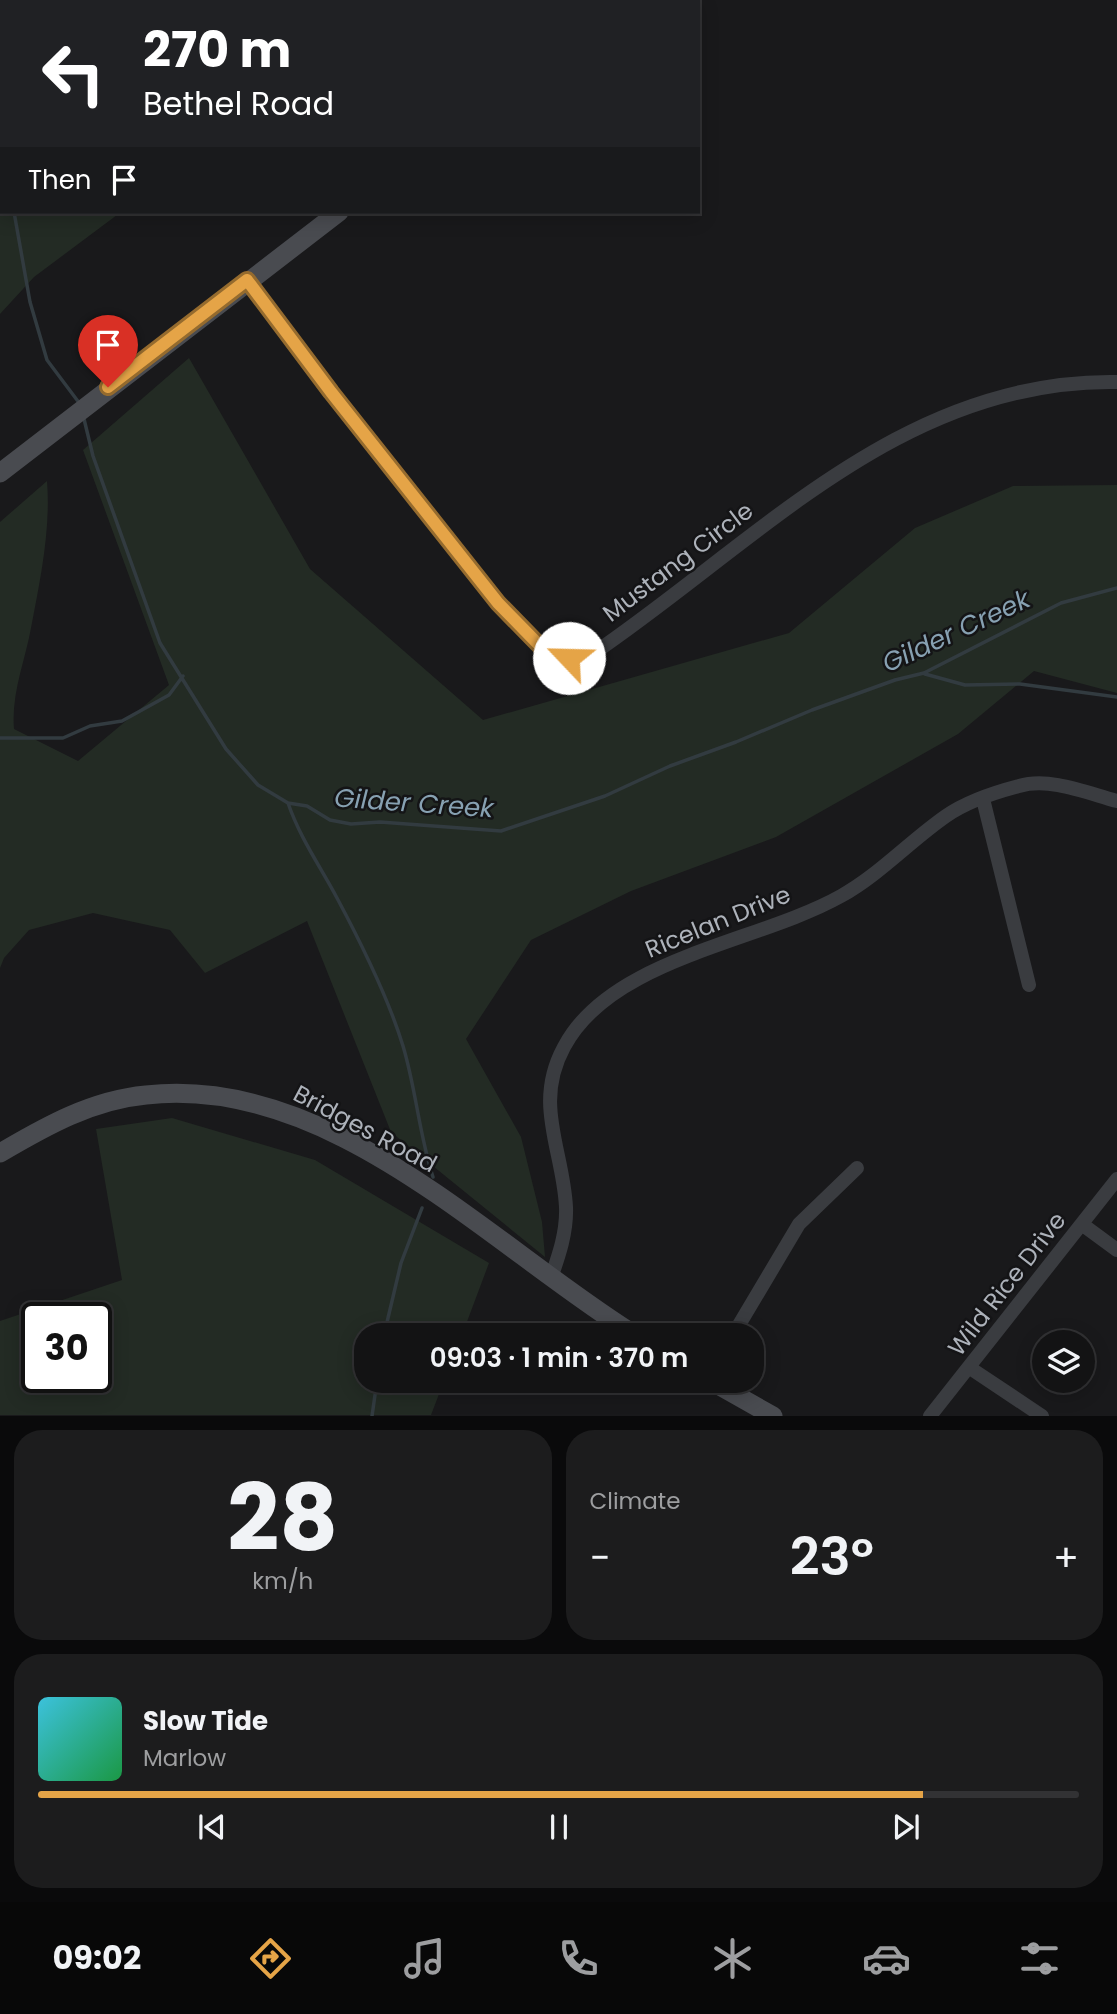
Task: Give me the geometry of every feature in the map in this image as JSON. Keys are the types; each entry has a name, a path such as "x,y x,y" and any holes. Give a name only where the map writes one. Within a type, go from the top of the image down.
{"main road":[{"path":"0,473 247,280 336,214"},
{"name":"Bridges Road","path":"0,1153 73,1114 122,1099 144,1095 196,1093 246,1101 307,1123 389,1166 432,1192 551,1279 617,1323"},
{"path":"732,1393 773,1416"}],"street":[{"name":"Mustang Circle","path":"247,280 331,392 498,603 542,648 569,658 594,653 803,496 840,471 926,422 1000,396 1071,385 1117,382"},
{"name":"Ricelan Drive","path":"551,1279 566,1216 550,1121 551,1090 562,1049 586,1014 609,994 630,982 842,896 948,814 983,799 1021,785 1041,783 1117,801"},
{"path":"983,799 1029,985"},
{"path":"740,1323 799,1224 856,1168"},
{"name":"Wild Rice Drive","path":"930,1416 971,1368 1117,1179"},
{"path":"1083,1224 1117,1250"},
{"path":"971,1368 1042,1416"}],"shaded area":[{"path":"0,214 118,214 34,277 0,314"},
{"path":"189,358 310,569 483,720 789,633 915,528 1013,486 1117,485 1117,693 1034,671 958,734 776,837 631,891 531,940 466,1039 521,1137 542,1222 545,1257 391,1132 307,921 205,973 170,930 93,913 29,930 4,958 0,968 0,522 47,481 44,555 16,690 14,729 78,761 169,685 83,450"},
{"path":"172,1118 315,1160 489,1263 466,1323 354,1323 354,1393 439,1393 431,1415 0,1415 0,1321 21,1314 21,1393 112,1393 112,1302 57,1302 122,1280 96,1129"}],"waterway":[{"name":"Gilder Creek","path":"14,214 30,302 47,360 80,404"},
{"name":"Gilder Creek","path":"84,419 93,456 160,643 226,749 258,785 288,803 307,806 330,820 351,824 380,822 501,831 605,796 670,766 812,710 895,680 924,673 1061,603 1117,588"},
{"path":"925,674 965,685 1020,684 1117,697"},
{"path":"0,738 63,738 90,726 122,721 169,695 183,676"},
{"path":"288,803 304,840 355,933 390,1010 403,1046 433,1177"},
{"path":"387,1323 401,1263 422,1208"},
{"path":"372,1416 375,1393"}],"route":[{"path":"108,387 247,280 331,392 405,482 498,603 542,648 560,657 569,658"}]}
